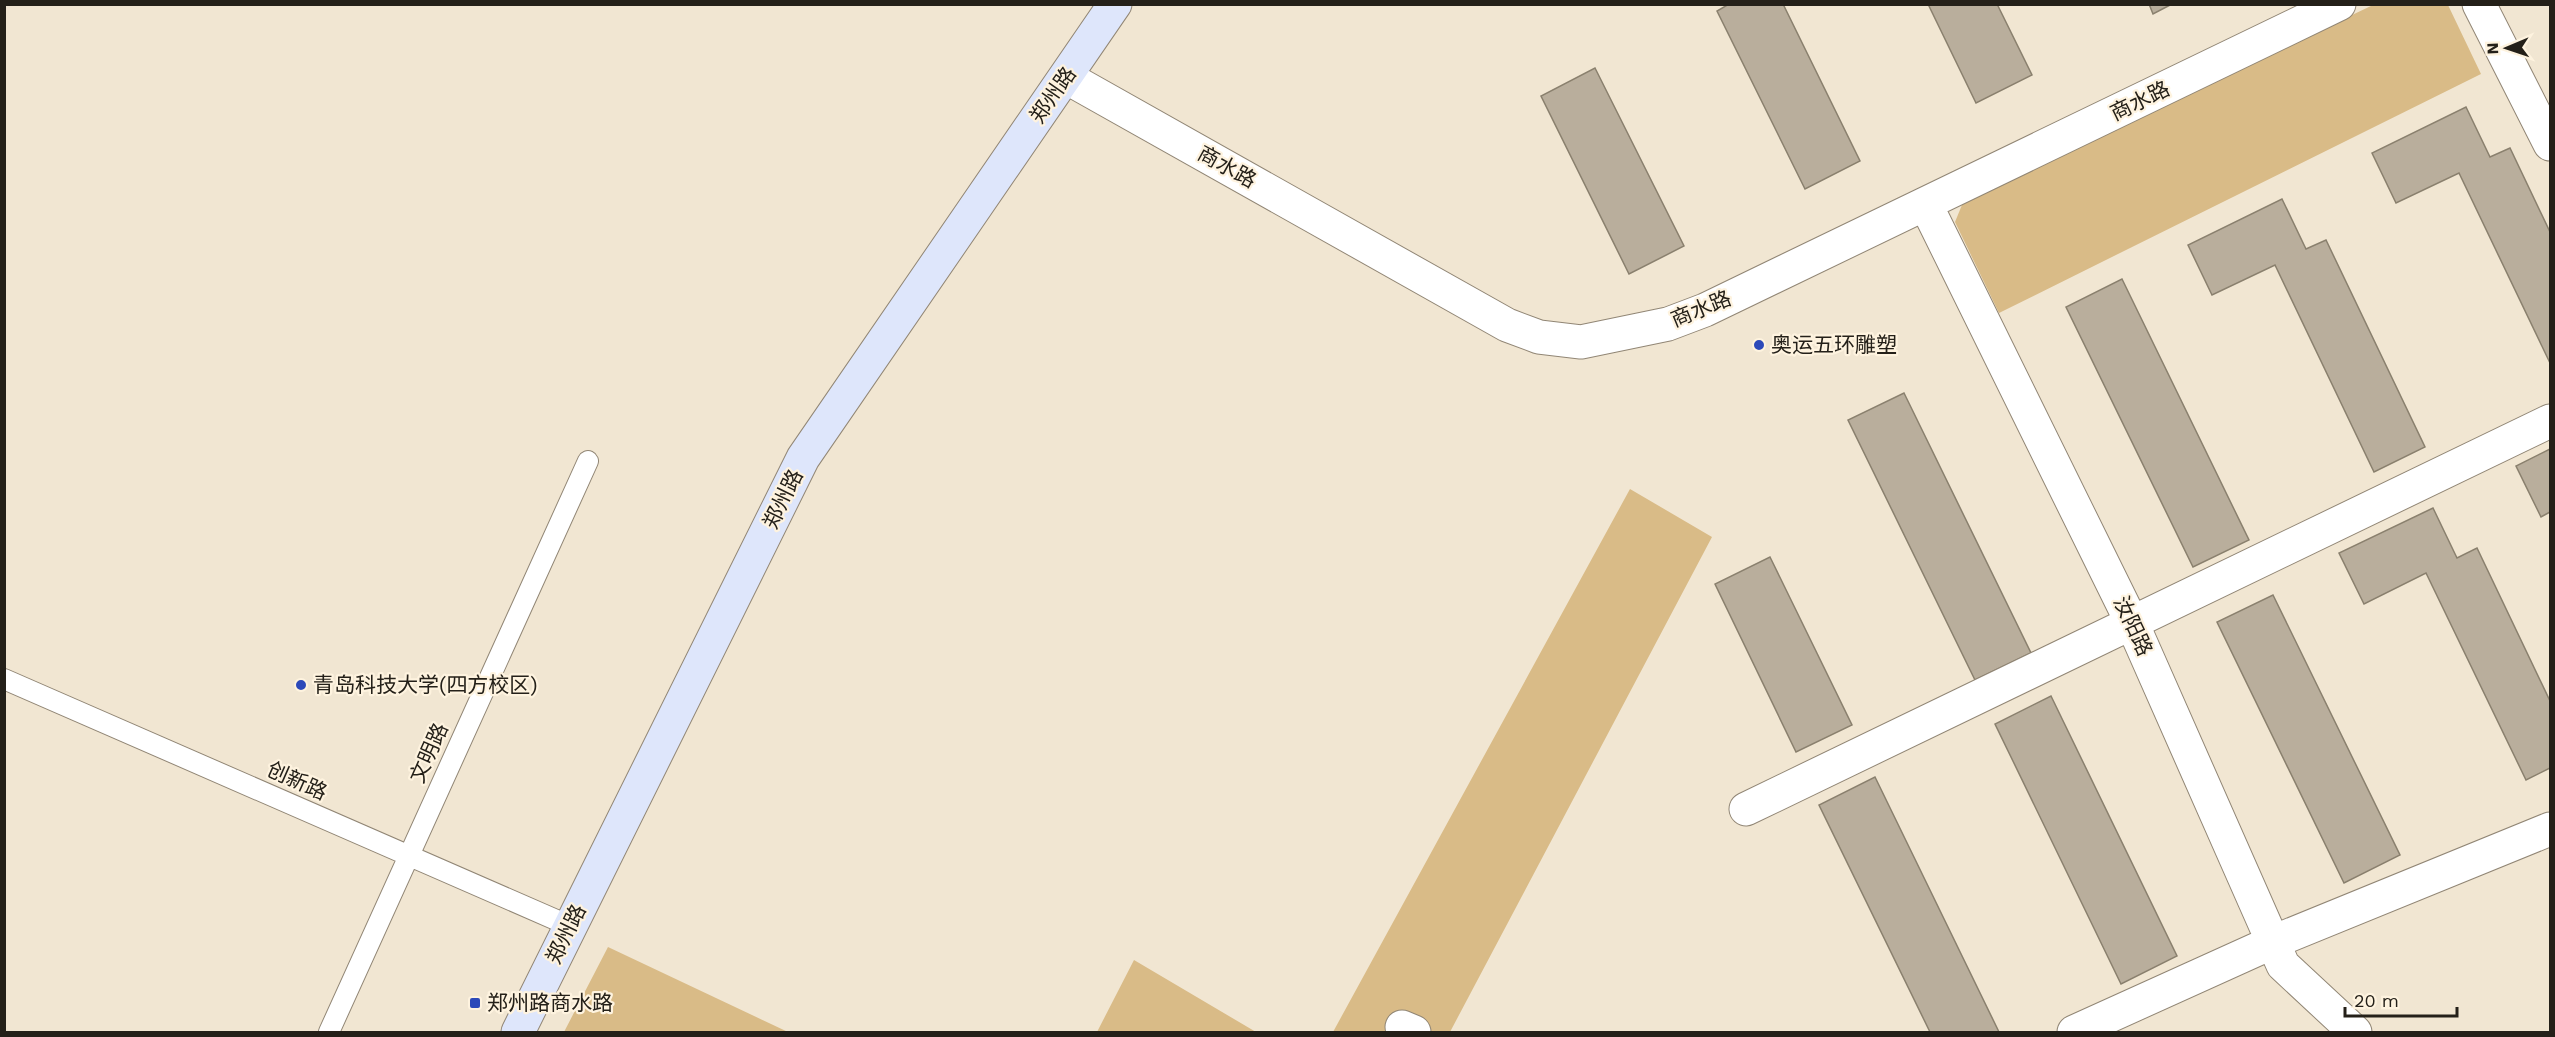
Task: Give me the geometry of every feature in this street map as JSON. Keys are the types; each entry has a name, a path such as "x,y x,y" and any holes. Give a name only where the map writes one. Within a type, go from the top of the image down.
{"main road":[{"name":"郑州路","path":"518,1032 803,458 1115,4"}],"street":[{"name":"商水路","path":"1066,76 1507,325 1539,337 1557,341 1581,342 1668,324 1705,310 2339,4"},
{"path":"2479,4 2550,144"},
{"name":"汝阳路","path":"1926,205 2132,623 2283,965 2355,1032"},
{"path":"1746,809 2550,421"},
{"path":"2074,1032 2273,942 2550,830"}],"lane":[{"name":"文明路","path":"329,1032 588,461"},
{"name":"创新路","path":"4,679 570,926"}],"shaded area":[{"path":"2373,5 2448,5 2481,74 1999,313 1955,222 1964,200"},
{"path":"1630,489 1712,537 1450,1032 1333,1032"},
{"path":"608,947 788,1032 564,1032"},
{"path":"1134,960 1256,1032 1097,1032"}],"building":[{"path":"1729,4 1783,4 1860,161 1805,189 1717,11"},
{"path":"1928,4 1997,4 2032,75 1976,103"},
{"path":"2149,4 2172,4 2153,14"},
{"path":"1595,68 1684,246 1629,274 1541,96"},
{"path":"2466,107 2490,157 2510,148 2550,232 2550,363 2459,173 2396,203 2372,153"},
{"path":"2282,199 2306,249 2326,240 2425,447 2374,472 2275,265 2212,295 2188,245"},
{"path":"2122,279 2249,540 2193,567 2066,307"},
{"path":"1904,393 2031,653 1975,680 1848,420"},
{"path":"2550,449 2550,512 2541,517 2516,466"},
{"path":"2433,508 2457,558 2477,548 2550,701 2550,768 2526,780 2426,573 2364,604 2339,553"},
{"path":"1770,557 1852,725 1796,752 1715,584"},
{"path":"2273,595 2400,855 2344,883 2217,622"},
{"path":"2051,696 2177,956 2121,984 1995,724"},
{"path":"1875,777 1999,1032 1930,1032 1819,805"}],"place":[{"name":"奥运五环雕塑","path":"1759,345"},
{"name":"青岛科技大学(四方校区)","path":"301,685"},
{"name":"郑州路商水路","path":"475,1003"}]}
